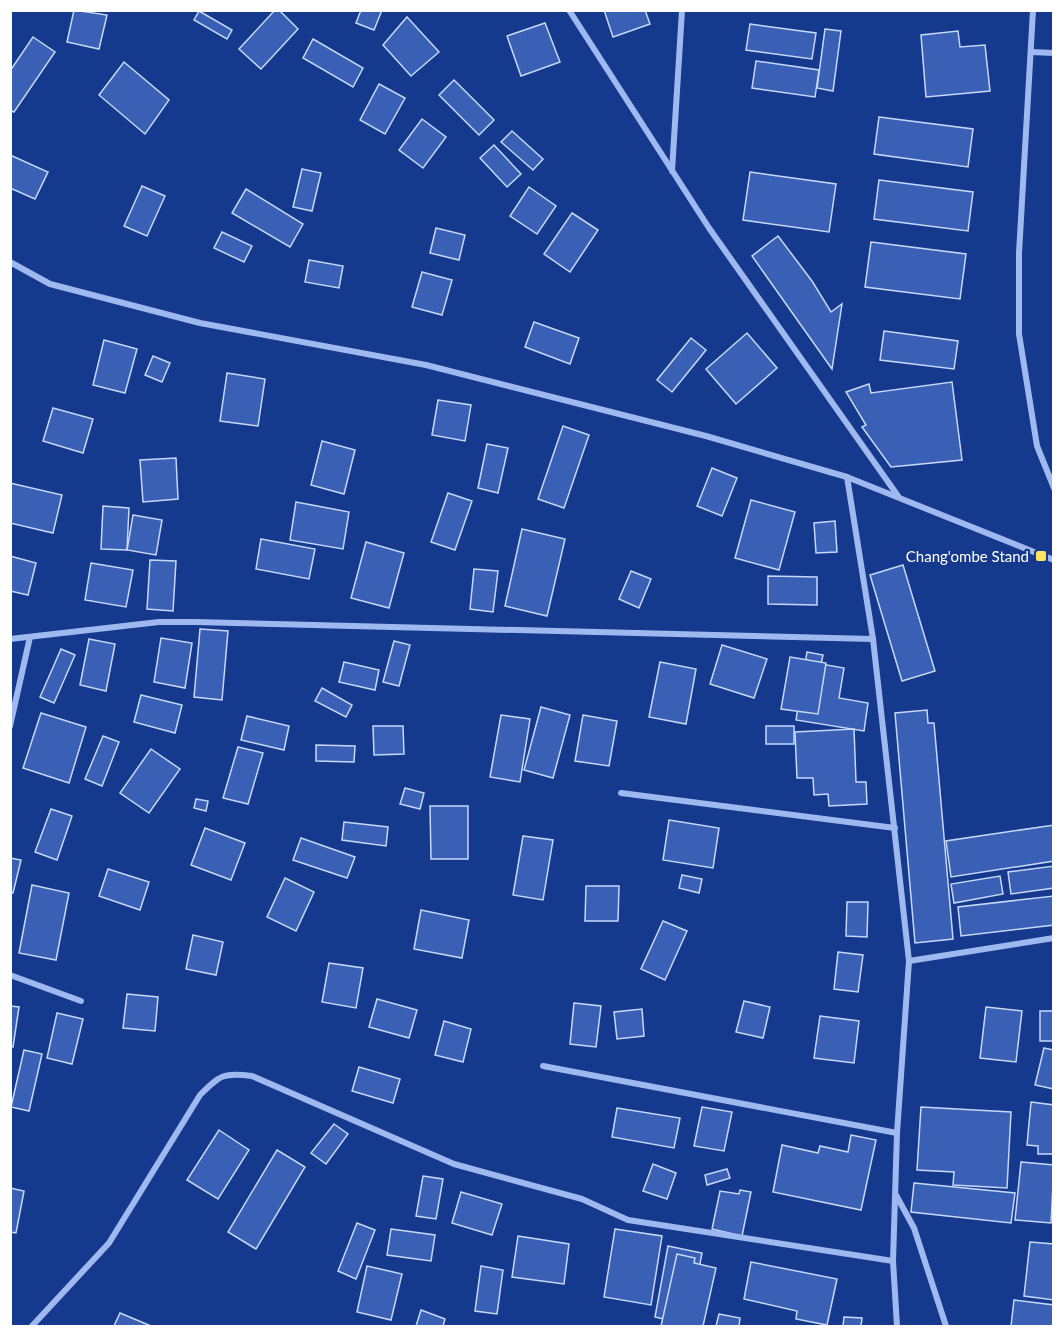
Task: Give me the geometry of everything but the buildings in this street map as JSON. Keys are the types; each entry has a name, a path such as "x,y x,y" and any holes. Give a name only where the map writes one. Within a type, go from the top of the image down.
{"street":[{"path":"569,10 710,228 898,496"},
{"path":"672,171 682,10"},
{"path":"1033,10 1018,253 1019,334 1037,446 1053,488"},
{"path":"1031,52 1053,53"},
{"path":"10,262 50,284 200,323 426,365 706,436 847,477 1053,560"},
{"path":"847,477 873,639 909,961 897,1133 893,1261 897,1326"},
{"path":"10,639 149,623 195,622 873,639"},
{"path":"10,726 30,638"},
{"path":"621,793 895,828"},
{"path":"909,961 1053,938"},
{"path":"10,975 81,1001"},
{"path":"543,1066 897,1133"},
{"path":"32,1326 109,1243 200,1095 219,1076 234,1074 252,1076 454,1164 582,1199 628,1220 737,1239 893,1261"},
{"path":"895,1194 914,1228 946,1326"}],"place":[{"name":"Chang'ombe Stand","path":"1041,556"}]}
